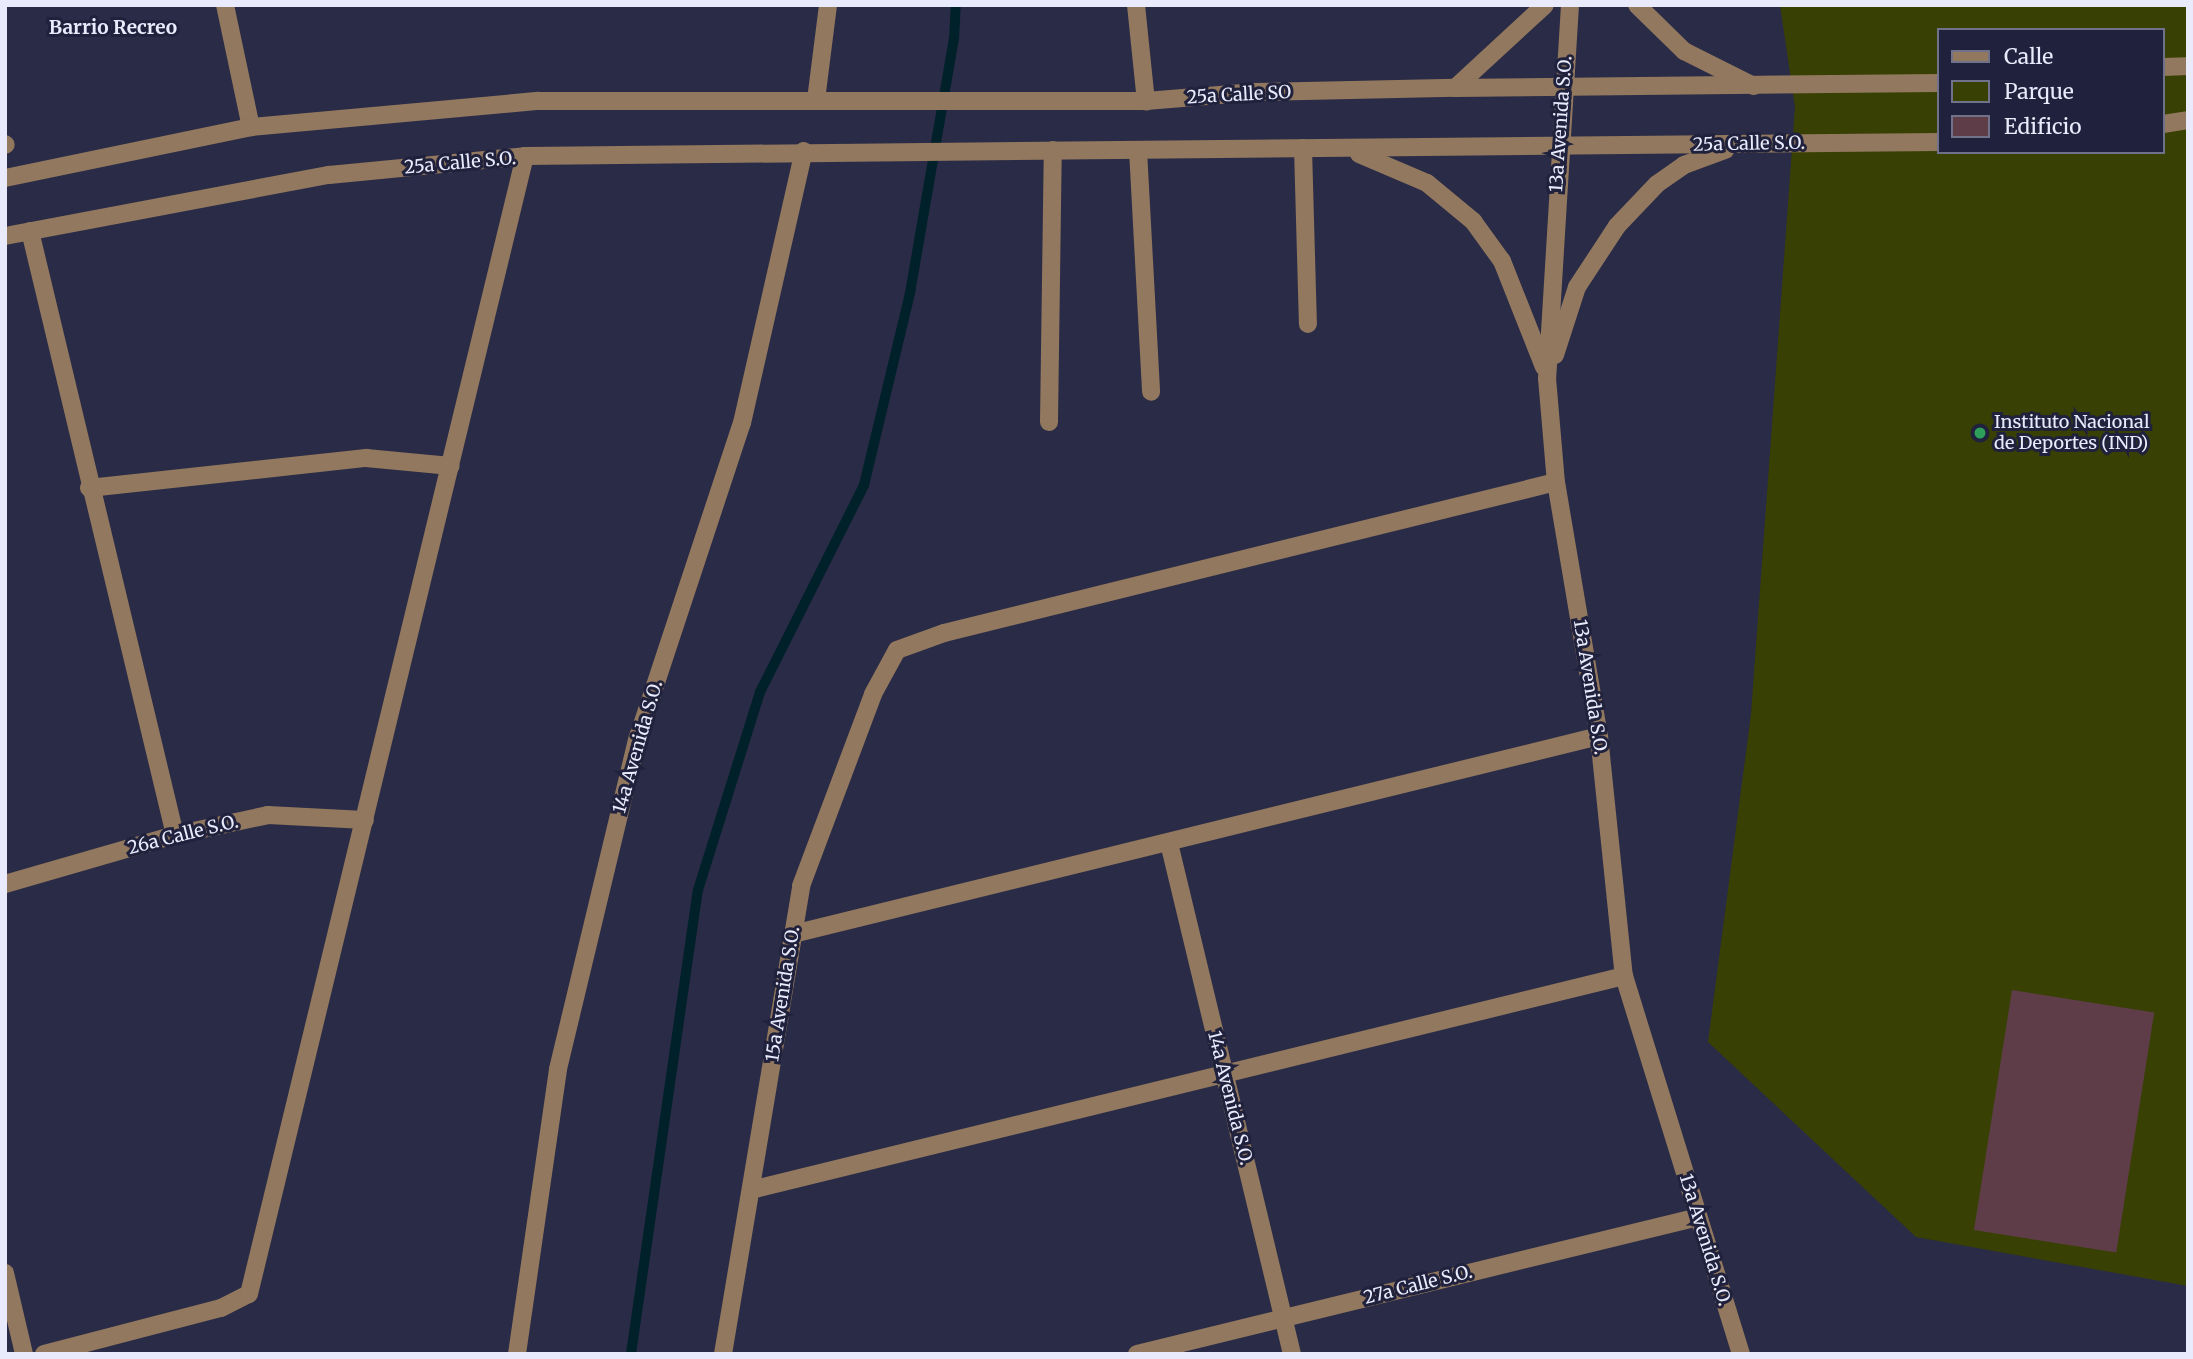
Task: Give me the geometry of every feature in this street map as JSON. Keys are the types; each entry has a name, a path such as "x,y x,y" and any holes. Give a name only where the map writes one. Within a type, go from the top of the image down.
{"street":[{"path":"225,5 251,127"},
{"path":"5,178 251,127 539,101 816,100 828,5"},
{"path":"1136,5 1146,101"},
{"path":"1455,88 1545,5"},
{"name":"13a Avenida S.O.","path":"1570,5 1558,147 1547,378 1556,482 1599,736 1624,976 1741,1354"},
{"path":"1637,5 1684,51 1757,87"},
{"path":"2165,67 2188,66"},
{"path":"1562,87 1938,83"},
{"name":"25a Calle SO","path":"816,100 1146,101 1256,92 1562,87"},
{"path":"2165,124 2188,120"},
{"name":"25a Calle S.O.","path":"1558,147 1938,142"},
{"path":"1547,378 1577,287 1617,226 1657,184 1684,165 1751,144"},
{"path":"1049,422 1053,150 1558,147"},
{"path":"1303,148 1308,324"},
{"name":"25a Calle S.O.","path":"5,236 329,175 525,156 920,149 1053,150"},
{"path":"1346,149 1427,183 1472,221 1503,261 1547,378"},
{"path":"1138,150 1151,392"},
{"name":"14a Avenida S.O.","path":"517,1354 561,1056 638,737 742,422 804,151"},
{"path":"44,1354 221,1308 249,1294 525,156"},
{"path":"30,232 89,488 175,835"},
{"path":"89,488 366,458 450,466"},
{"name":"15a Avenida S.O.","path":"723,1354 793,934 806,873 873,694 897,650 944,634 1556,482"},
{"path":"793,934 1599,736"},
{"name":"26a Calle S.O.","path":"5,884 175,835 268,815 365,820"},
{"name":"14a Avenida S.O.","path":"1169,843 1292,1354"},
{"path":"751,1190 1624,976"},
{"name":"27a Calle S.O.","path":"1138,1354 1698,1217"},
{"path":"5,1273 24,1354"}],"green space":[{"name":"Instituto Nacional de Deportes (IND)","path":"1780,5 2188,5 2188,1286 1916,1237 1708,1042 1751,714 1795,107"}],"building":[{"path":"2012,990 2154,1013 2116,1253 1974,1230"}],"waterway":[{"path":"631,1354 698,890 760,692 864,485 910,293 954,39 956,5"}],"place":[{"name":"Instituto Nacional de Deportes (IND)","path":"1980,433"}],"district":[{"name":"Barrio Recreo","path":"113,28"}]}
